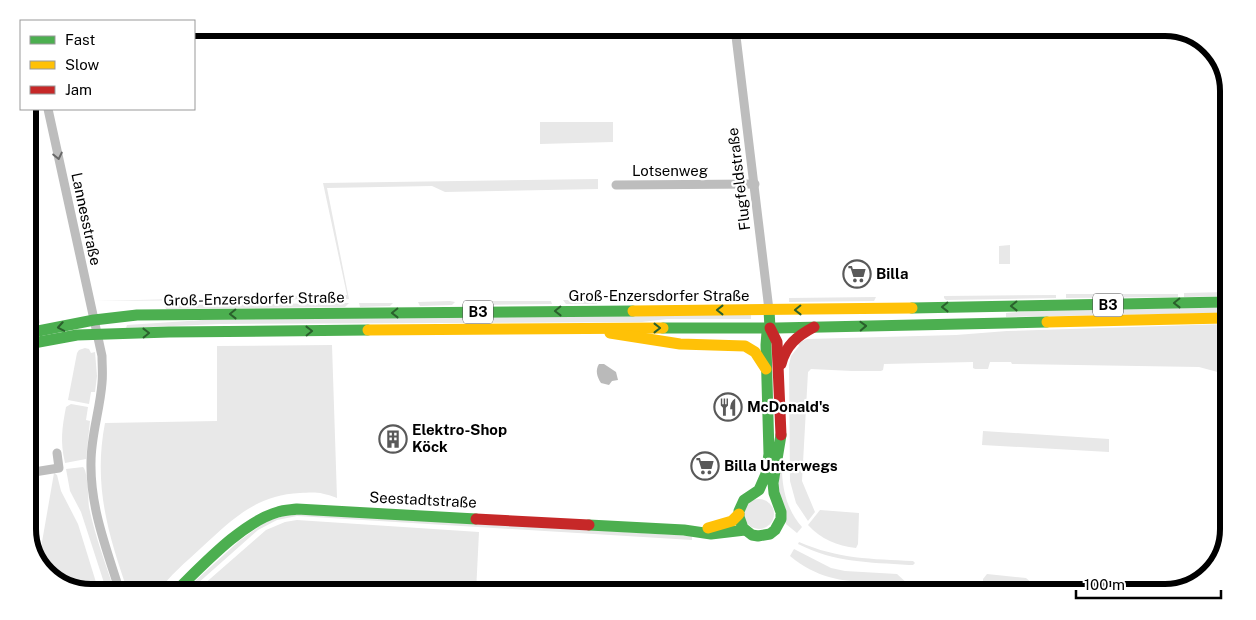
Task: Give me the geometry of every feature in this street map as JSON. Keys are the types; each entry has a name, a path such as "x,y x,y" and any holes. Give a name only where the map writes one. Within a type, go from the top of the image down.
{"main road":[{"name":"Groß-Enzersdorfer Straße","path":"94,320 137,315 769,310 1220,302"},
{"name":"Flugfeldstraße","path":"769,310 770,328"},
{"name":"B3","path":"36,343 77,335 98,334 573,328 770,328 1220,318"},
{"name":"B3","path":"36,331 94,320"},
{"path":"780,379 780,367 786,347 795,338 814,327"},
{"path":"573,328 680,344 745,346 751,348 756,353 766,369"},
{"path":"745,530 740,523 741,505 749,496 759,490 766,474 769,454 766,337 770,328"},
{"name":"Seestadtstraße","path":"183,584 234,538 257,521 275,512 297,509 698,531 711,534 745,530 758,536 770,534 775,530 781,519 781,512 774,493 773,483 782,432 777,342 770,328"},
{"path":"749,496 761,493 767,494 777,502"},
{"name":"Seestadtstraße","path":"698,531 732,520 739,514"}],"street":[{"name":"Flugfeldstraße","path":"736,36 769,310"},
{"name":"Lannesstraße","path":"48,110 102,356 103,382 93,433 91,481 98,522 117,584"},
{"name":"Lotsenweg","path":"616,186 755,184"},
{"path":"36,472 59,468 56,453"}],"shaded area":[{"path":"540,122 613,122 613,142 540,144"},
{"path":"598,179 598,189 445,192 432,186 327,188 349,299 94,301 347,295 323,183"},
{"path":"1010,245 1010,264 999,264 999,246"},
{"path":"1220,292 1220,296 1184,297 1184,293"},
{"path":"1066,294 1178,294 1178,297 1066,298"},
{"path":"1056,295 1056,298 946,300 944,298 944,296"},
{"path":"876,297 874,301 789,302 789,298"},
{"path":"563,300 597,300 597,304 566,304"},
{"path":"482,301 551,301 552,304 481,305"},
{"path":"418,302 455,302 452,305 420,306"},
{"path":"349,303 345,307 166,309 165,305"},
{"path":"359,303 393,303 390,306 360,307"},
{"path":"36,304 40,323 36,324"},
{"path":"1220,307 1220,313 1006,317 1006,313 1047,310"},
{"path":"751,313 751,319 667,319 642,322 220,324 126,328 127,325 203,320"},
{"path":"1220,324 1220,373 1199,367 1012,364 1011,362 990,362 988,369 975,369 973,368 973,362 884,364 881,371 811,369 808,372 802,481 815,512 808,521 796,503 790,481 789,365 791,356 799,346 798,343 807,339 956,335 1007,331"},
{"path":"332,345 337,498 318,493 300,493 270,498 234,519 178,569 165,584 125,584 114,550 102,488 101,467 105,423 217,421 217,346"},
{"path":"85,348 89,349 91,353 95,352 97,376 95,392 91,392 89,404 68,400 77,353"},
{"path":"599,364 604,364 616,372 618,380 612,381 609,385 601,383 597,373"},
{"path":"71,404 88,407 86,420 90,421 86,459 65,463 62,448 63,428 66,407"},
{"path":"983,431 1109,439 1109,452 982,445"},
{"path":"83,467 85,469 91,518 112,584 104,584 81,512 70,491 66,469"},
{"path":"780,471 782,472 787,501 793,515 802,527 797,533 786,524 777,494"},
{"path":"54,473 57,475 61,491 78,524 97,584 77,582 61,575 45,559 41,550"},
{"path":"759,499 770,503 774,514 770,525 759,529 748,525 744,514 748,503"},
{"path":"820,510 859,513 858,544 856,548 842,546 830,541 808,525"},
{"path":"294,513 692,536 692,540 297,516 277,520 258,530 197,584 192,584 239,541 267,521"},
{"path":"297,520 479,532 476,584 204,584 266,530 285,522"},
{"path":"799,542 813,548 841,555 869,559 913,561 915,563 909,565 839,558 812,550 798,544"},
{"path":"794,549 831,568 845,571 897,574 908,584 850,581 829,577 819,574 790,556"},
{"path":"987,574 1026,578 1033,584 985,584 983,579"}],"traffic: fast":[{"path":"912,308 1220,302"},
{"path":"769,310 770,328 767,332 766,345 769,454 766,474 759,490 744,500 739,511 743,528 752,535 770,534 775,530 781,519 781,512 774,493 773,483 781,435"},
{"path":"36,331 94,320 137,315 633,311"},
{"path":"663,328 777,328 1047,322"},
{"path":"36,343 77,335 368,330"},
{"path":"183,584 237,535 264,517 280,511 297,509 476,519"},
{"path":"589,525 684,530 711,534 745,530"}],"traffic: slow":[{"path":"633,311 912,308"},
{"path":"1047,322 1220,318"},
{"path":"368,330 663,328"},
{"path":"610,333 680,344 745,346 755,352 766,369"},
{"path":"708,528 732,521 739,514"}],"traffic: jam":[{"path":"781,364 789,346 802,334 814,327"},
{"path":"770,328 777,342 781,435"},
{"path":"476,519 589,525"}],"place":[{"name":"Billa","path":"857,274"},
{"name":"McDonald's","path":"728,407"},
{"name":"Elektro-Shop Köck","path":"393,439"},
{"name":"Billa Unterwegs","path":"705,466"}]}
